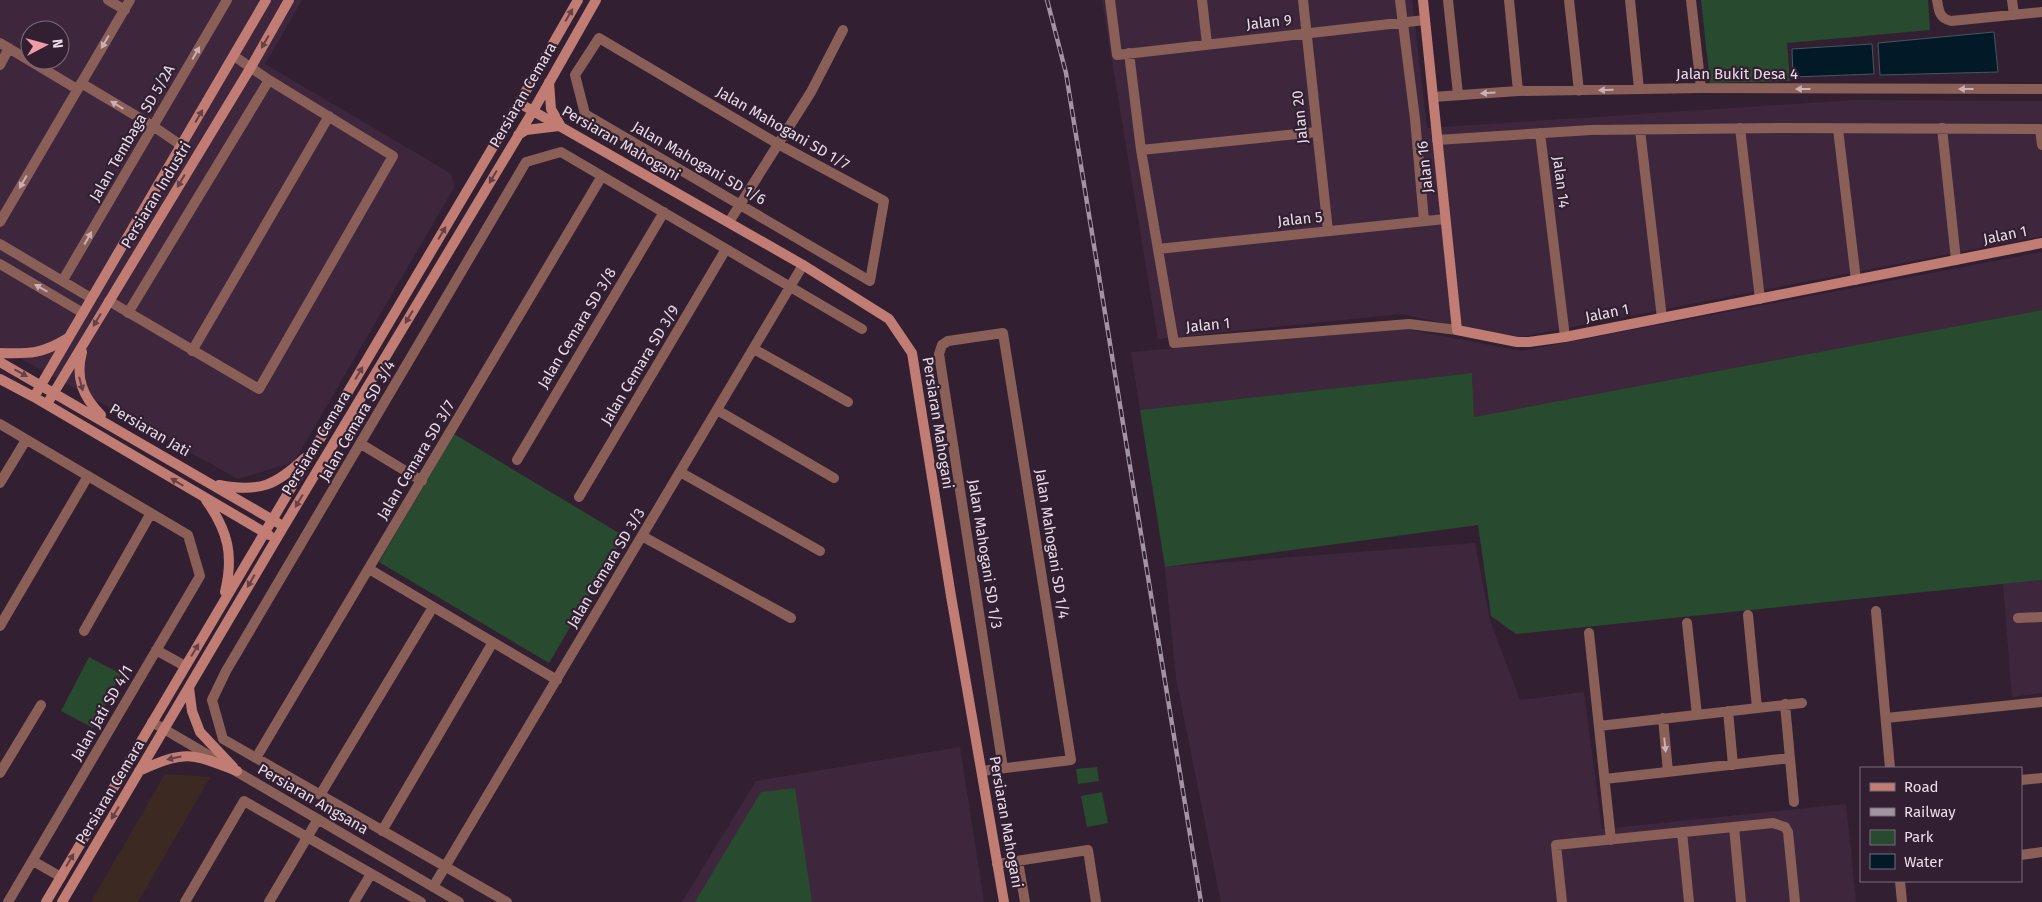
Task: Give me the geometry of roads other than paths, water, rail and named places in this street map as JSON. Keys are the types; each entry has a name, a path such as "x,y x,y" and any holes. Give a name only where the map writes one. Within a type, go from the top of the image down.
{"main road":[{"name":"Persiaran Industri","path":"34,397 266,0"},
{"name":"Persiaran Industri","path":"47,404 251,67 289,0"},
{"name":"Persiaran Cemara","path":"46,902 519,103 578,0"},
{"name":"Persiaran Cemara","path":"62,902 276,539 533,111 596,0"},
{"name":"Jalan 16","path":"1423,0 1457,330"},
{"path":"518,136 526,130 560,126 551,109 549,81"},
{"name":"Persiaran Mahogani","path":"519,103 803,265 889,319 912,353 951,596 1004,902"},
{"name":"Jalan 1","path":"1457,330 1517,342 1565,337 2042,243"},
{"path":"87,337 79,363 80,385 85,397 112,426"},
{"path":"0,353 37,352 50,349 68,338"},
{"name":"Persiaran Jati","path":"0,362 284,526"},
{"name":"Persiaran Jati","path":"0,379 47,404 276,539"},
{"path":"211,484 253,488 273,483 285,476 314,449"},
{"path":"204,497 221,523 227,541 230,574 223,603"},
{"path":"188,688 192,711 200,732 237,771"},
{"path":"139,771 162,761 191,755 207,758 237,771"}],"street":[{"path":"108,0 125,10"},
{"path":"0,222 130,0"},
{"name":"Jalan Tembaga SD 5/2A","path":"63,280 227,0"},
{"name":"Jalan 9","path":"1110,0 1116,55 1425,20"},
{"path":"1202,0 1206,44"},
{"name":"Jalan 20","path":"1303,0 1328,231"},
{"path":"1400,0 1424,221"},
{"path":"1448,0 1458,94"},
{"path":"1509,0 1518,91"},
{"path":"1570,0 1579,91"},
{"path":"1630,0 1639,89"},
{"path":"1691,0 1701,88"},
{"path":"1938,0 1939,13 1943,19 1951,21 2042,12"},
{"path":"2012,0 2014,15"},
{"path":"729,222 811,92 843,30"},
{"name":"Jalan Mahogani SD 1/7","path":"599,38 778,144 884,202 870,281"},
{"name":"Jalan Mahogani SD 1/6","path":"599,38 575,75 585,114 870,281"},
{"path":"0,43 154,126 182,146"},
{"path":"0,65 9,48"},
{"path":"1129,53 1141,150 1158,249"},
{"path":"109,301 258,389 393,156 269,80 234,56"},
{"path":"128,313 269,80"},
{"name":"Jalan Bukit Desa 4","path":"1433,97 1518,91 1701,88 2042,89"},
{"path":"192,351 329,116"},
{"path":"1740,128 1760,299"},
{"path":"1838,128 1856,280"},
{"path":"1437,140 1540,133 1640,130 1942,128 2040,129 2042,145"},
{"path":"1942,128 1956,260"},
{"path":"1640,130 1662,318"},
{"path":"1141,150 1317,132"},
{"name":"Jalan 14","path":"1540,133 1565,337"},
{"name":"Jalan Cemara SD 3/4","path":"506,902 442,872 382,831 223,739 212,700 226,671 526,162 561,152 862,329"},
{"name":"Jalan Cemara SD 3/7","path":"256,758 602,176"},
{"name":"Jalan Cemara SD 3/8","path":"517,460 664,212"},
{"name":"Jalan 5","path":"1158,249 1445,219"},
{"path":"0,244 91,298"},
{"name":"Jalan Cemara SD 3/9","path":"578,497 726,249"},
{"name":"Jalan 1","path":"1158,249 1174,342 1409,324 1457,330"},
{"path":"0,264 83,313"},
{"name":"Jalan Cemara SD 3/3","path":"434,887 803,265"},
{"name":"Jalan Mahogani SD 1/4","path":"942,345 948,340 1003,332 1071,760 1003,768"},
{"name":"Jalan Mahogani SD 1/3","path":"942,345 939,354 1003,768"},
{"path":"754,349 848,402"},
{"path":"717,410 834,478"},
{"path":"0,424 151,513 84,631"},
{"path":"0,483 26,440"},
{"path":"360,444 422,481"},
{"path":"680,472 820,551"},
{"path":"0,626 88,476"},
{"name":"Jalan Jati SD 4/1","path":"8,902 200,576 188,535 151,513"},
{"path":"642,536 791,618"},
{"path":"369,569 557,680"},
{"path":"320,795 433,607"},
{"path":"1876,611 1890,767"},
{"path":"1748,615 1757,708"},
{"path":"2018,618 2042,617"},
{"path":"1687,623 1697,715"},
{"path":"1589,633 1605,779 1608,800 1612,809 1613,839"},
{"path":"382,831 493,642"},
{"path":"156,650 185,666"},
{"path":"1886,718 2042,702"},
{"path":"1599,726 1802,703"},
{"path":"1785,704 1794,802"},
{"path":"0,772 41,705"},
{"path":"1728,711 1733,765"},
{"path":"1663,718 1668,772"},
{"name":"Persiaran Angsana","path":"152,722 459,902"},
{"path":"1605,779 1790,758"},
{"path":"982,771 1003,768"},
{"path":"2022,780 2042,778"},
{"path":"185,902 244,801 420,902"},
{"path":"269,902 318,819"},
{"path":"1562,902 1556,845 1773,823 1785,826 1788,832 1795,902"},
{"path":"1734,827 1741,902"},
{"path":"1682,832 1688,902"},
{"path":"998,864 1088,850 1096,902"},
{"path":"2022,855 2042,852"},
{"path":"33,861 60,877"},
{"path":"1018,861 1025,902"},
{"path":"354,902 371,874"},
{"path":"1900,882 1902,902"}],"water":[{"path":"1994,32 1998,72 1880,75 1878,43"},
{"path":"1872,44 1874,74 1793,77 1792,49"}],"railway":[{"path":"1047,0 1066,73 1201,902"}]}
